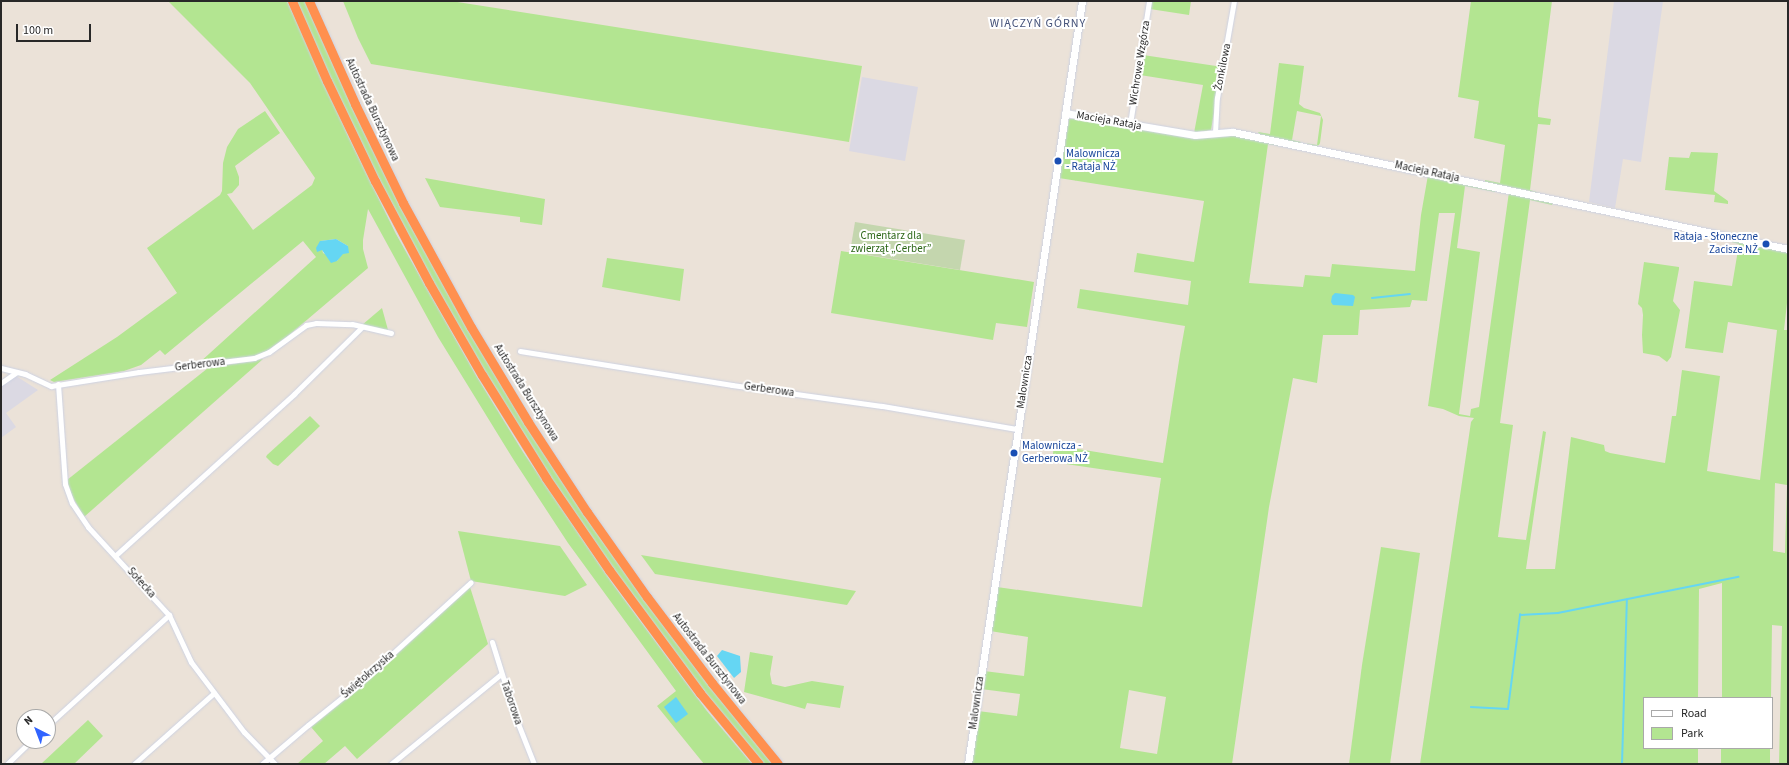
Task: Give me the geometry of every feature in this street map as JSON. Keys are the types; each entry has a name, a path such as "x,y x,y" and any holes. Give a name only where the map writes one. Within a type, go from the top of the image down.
{"highway":[{"path":"292,1 330,88 375,181 429,283 486,381 546,478 609,570 687,675 759,764"},
{"name":"Autostrada Bursztynowa","path":"309,1 348,90 404,203 455,299 508,390 576,496 647,597 712,683 778,764"}],"street":[{"name":"Malownicza","path":"968,764 1082,1"},
{"name":"Wichrowe Wzgórza","path":"1130,124 1149,1"},
{"name":"Żonkilowa","path":"1215,133 1217,98 1234,1"},
{"name":"Macieja Rataja","path":"1065,114 1195,135 1233,132 1788,249"},
{"name":"Gerberowa","path":"1,368 17,372 51,386 139,372 254,358 262,356 299,330 311,324 339,322 391,333"},
{"path":"116,555 294,394 362,327"},
{"name":"Gerberowa","path":"520,351 732,385 882,406 1018,430"},
{"path":"1,383 17,372"},
{"name":"Sołecka","path":"58,384 66,490 88,527 116,555 169,615 191,662 244,732 275,764"},
{"name":"Świętokrzyska","path":"262,764 359,684 471,582"},
{"path":"56,718 169,615"},
{"name":"Taborowa","path":"492,642 501,674 534,764"},
{"path":"391,764 501,674"},
{"path":"134,764 214,693"},
{"path":"7,764 23,749"}],"shaded area":[{"path":"1614,1 1663,1 1641,162 1623,159 1615,208 1589,202"},
{"path":"862,77 918,87 905,161 849,151"},
{"path":"16,376 38,390 6,413 16,427 1,438 1,386"}],"green space":[{"path":"168,1 287,1 349,138 396,234 477,377 523,452 612,583 707,711 752,764 704,764 657,706 676,691 568,543 515,462 438,337 368,209 363,249 368,268 288,336 267,351 254,357 199,363 316,257 303,241 165,355 160,350 141,365 124,371 54,382 50,380 117,337 177,293 147,248 220,195 222,191 223,163 227,147 238,129 265,111 280,133 235,166 239,177 239,185 232,193 227,194 253,230 312,185 315,178 250,83","holes":["336,239 348,246 337,261 323,253 320,241"]},
{"path":"296,1 305,1 354,109 540,447 774,764 762,764 647,618 565,500 476,359 396,215 346,113"},
{"path":"343,1 451,1 862,66 849,142 371,64 358,38"},
{"path":"1151,1 1191,1 1189,15 1150,9"},
{"path":"1471,1 1552,1 1538,111 1538,117 1551,119 1550,125 1538,124 1530,190 1540,193 1485,182 1485,180 1500,183 1505,145 1474,138 1479,101 1458,97"},
{"path":"1143,55 1216,66 1223,60 1211,130 1194,133 1203,85 1140,75"},
{"path":"1279,63 1304,66 1299,104 1304,108 1320,113 1323,120 1319,145 1316,146 1305,143 1317,145 1321,116 1297,111 1292,140 1301,142 1300,143 1260,135 1258,132 1270,134"},
{"path":"1069,119 1080,119 1139,128 1227,134 1280,143 1280,146 1268,144 1249,283 1303,287 1305,275 1330,277 1332,264 1415,271 1421,215 1428,175 1494,188 1495,192 1465,186 1457,248 1480,252 1459,414 1470,416 1471,409 1479,407 1509,192 1553,202 1552,205 1530,200 1500,423 1513,425 1498,537 1526,540 1543,431 1546,432 1526,569 1555,569 1571,437 1604,445 1605,451 1610,453 1665,463 1672,416 1676,416 1682,370 1720,376 1707,471 1760,480 1777,330 1728,322 1723,353 1685,348 1694,281 1732,286 1739,244 1728,241 1730,238 1788,251 1788,294 1784,330 1788,330 1788,764 1779,764 1782,626 1772,625 1771,697 1722,697 1722,583 1699,589 1698,697 1643,697 1643,749 1698,749 1698,764 1420,764 1471,422 1474,418 1459,416 1443,409 1428,406 1455,213 1439,213 1427,301 1412,300 1410,307 1360,310 1358,335 1323,335 1317,383 1293,378 1269,507 1232,764 970,764 978,711 1017,716 1020,694 981,689 984,671 1024,676 1028,637 990,631 997,587 1142,607 1161,478 1052,462 1054,445 1163,463 1185,326 1077,308 1080,289 1188,305 1191,281 1134,272 1137,253 1194,262 1204,201 1059,178 1061,163 1063,161","holes":["1775,483 1787,485 1785,553 1773,551","1129,690 1166,697 1157,754 1120,748"]},
{"path":"1691,152 1718,153 1714,191 1728,201 1728,204 1714,202 1715,195 1665,190 1669,157 1689,158"},
{"path":"425,178 545,199 542,225 520,222 520,217 440,207"},
{"name":"Cmentarz dla zwierząt „Cerber”","path":"855,222 965,240 960,270 850,252"},
{"path":"841,251 1034,282 1027,327 996,323 993,340 831,313"},
{"path":"607,258 684,269 680,301 602,287"},
{"path":"1644,262 1679,267 1673,301 1680,310 1671,357 1667,362 1659,356 1643,353 1643,315 1642,308 1638,304"},
{"path":"382,308 388,330 362,325"},
{"path":"263,359 84,517 71,494 67,480 208,368"},
{"path":"310,416 320,426 278,466 273,464 266,457 267,455"},
{"path":"458,531 560,546 587,585 565,596 471,581"},
{"path":"1381,547 1420,553 1390,764 1349,764 1362,665"},
{"path":"641,555 856,591 847,605 655,574"},
{"path":"470,587 488,644 357,759 345,746 324,764 297,764 323,741 311,727 363,685"},
{"path":"750,652 773,656 770,674 772,684 785,687 812,681 844,686 840,708 807,703 805,709 744,692"},
{"path":"88,720 103,736 74,764 41,764"},
{"path":"1721,749 1770,749 1770,764 1721,764"}],"water":[{"path":"336,239 348,246 349,253 343,254 337,261 331,263 322,250 317,252 316,248 320,241"},
{"path":"1335,293 1353,295 1355,297 1353,306 1333,305 1331,302 1332,296"},
{"path":"722,650 740,656 741,672 734,678 717,656"},
{"path":"676,697 688,714 676,723 664,707"}],"waterway":[{"path":"1372,298 1410,294"},
{"path":"1471,707 1508,709 1520,615 1558,613 1738,577"},
{"path":"1622,764 1627,600"}],"place":[{"name":"Malownicza - Rataja NŻ","path":"1058,161"},
{"name":"Rataja - Słoneczne Zacisze NŻ","path":"1766,244"},
{"name":"Malownicza - Gerberowa NŻ","path":"1014,453"}],"district":[{"name":"WIĄCZYŃ GÓRNY","path":"1038,24"}]}
